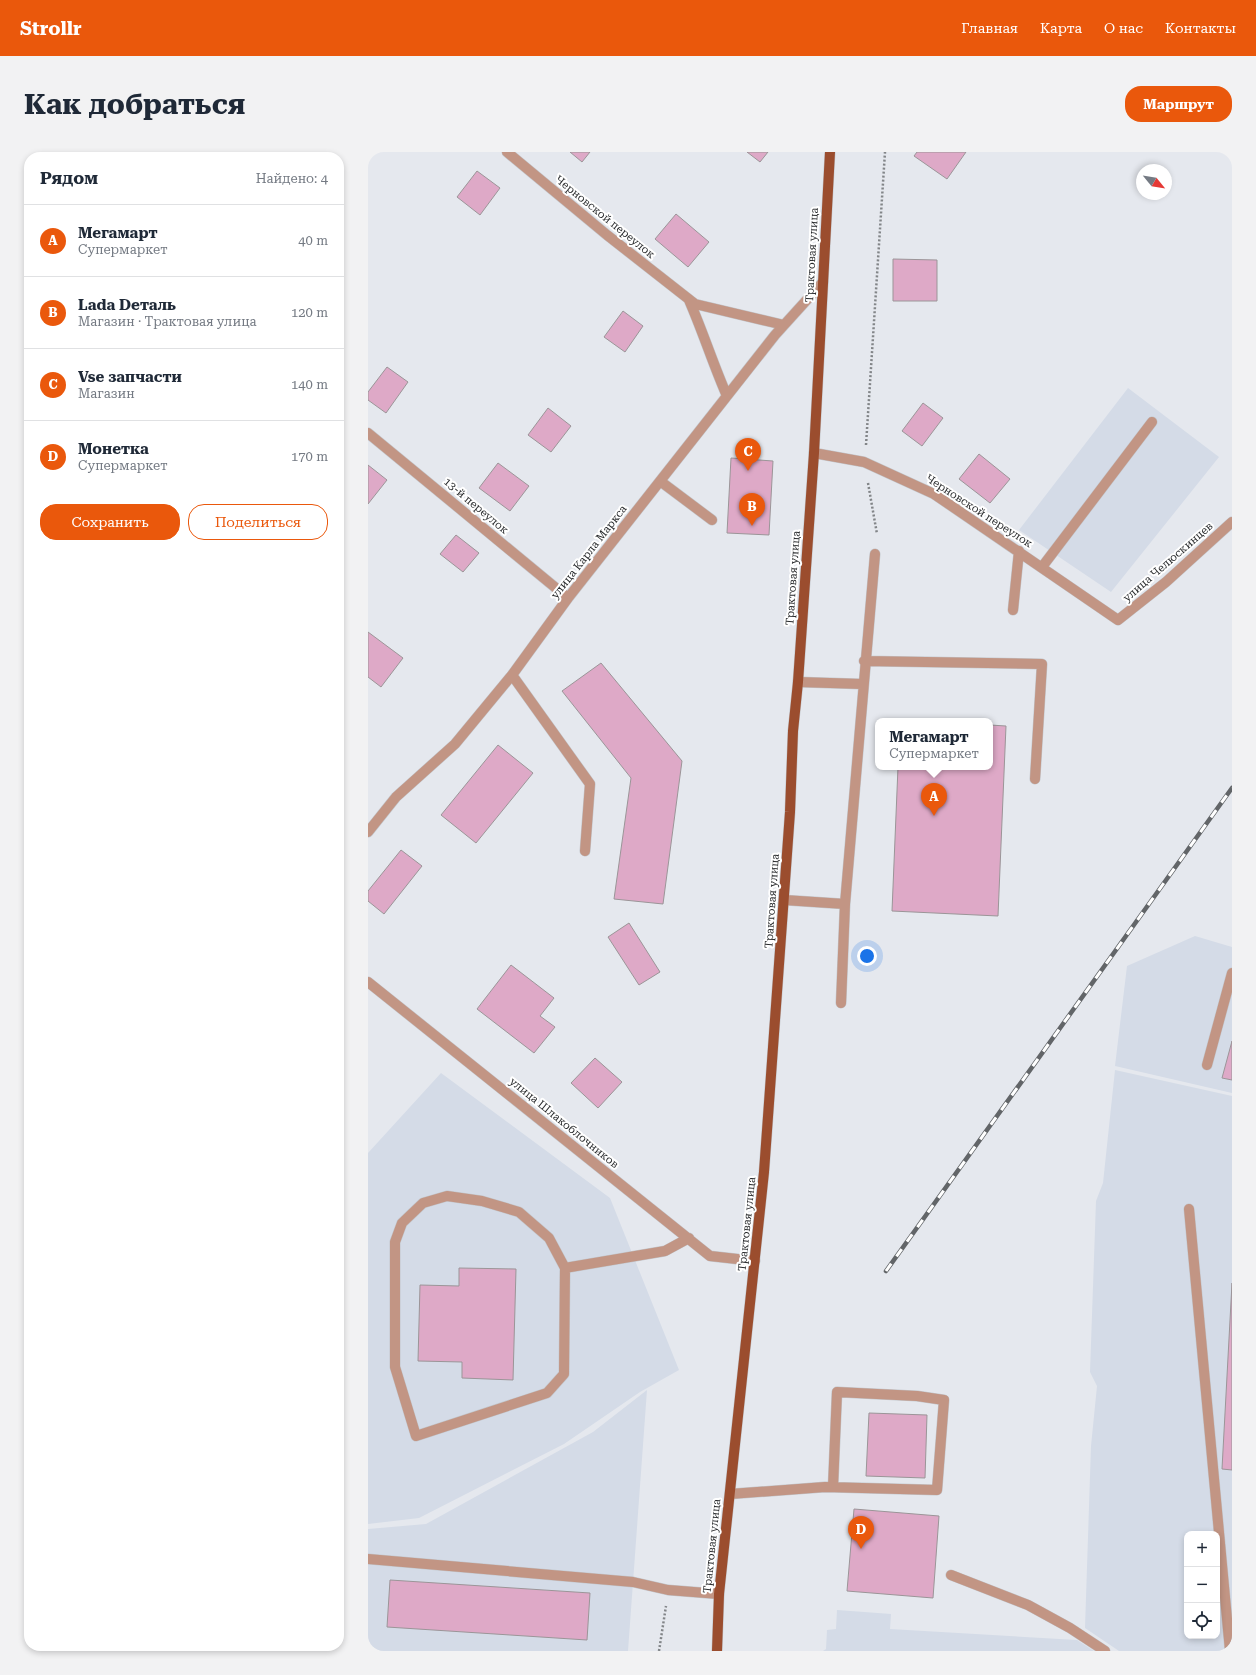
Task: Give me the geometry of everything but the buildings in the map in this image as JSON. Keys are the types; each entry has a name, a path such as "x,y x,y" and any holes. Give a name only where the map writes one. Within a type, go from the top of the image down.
{"main road":[{"name":"Трактовая улица","path":"717,1651 719,1594 764,1172 784,900 793,731 798,682 814,453 830,152"}],"street":[{"name":"Черновской переулок","path":"507,152 689,300"},
{"name":"улица Карла Маркса","path":"368,832 396,797 455,744 512,675 568,598 727,396 784,325 823,282"},
{"path":"689,300 695,304 784,325"},
{"path":"689,300 700,323 713,364 727,396"},
{"path":"1042,567 1152,422"},
{"name":"13-й переулок","path":"368,433 568,598"},
{"name":"Черновской переулок","path":"814,453 864,462 934,494 1118,620"},
{"path":"660,481 712,520"},
{"name":"улица Челюскинцев","path":"1118,620 1166,582 1232,522"},
{"path":"1013,610 1019,551"},
{"path":"841,1003 844,904 864,661 875,554"},
{"path":"864,661 1042,664 1035,779"},
{"path":"512,675 590,784 585,851"},
{"path":"798,682 862,684"},
{"path":"784,900 844,904"},
{"path":"1207,1065 1232,973"},
{"name":"улица Шлакоблочников","path":"368,982 710,1256 755,1261"},
{"path":"447,1196 482,1201 519,1212 549,1238 565,1268 564,1374 547,1393 416,1436 395,1367 395,1242 402,1223 423,1203 447,1196"},
{"path":"1189,1209 1230,1651"},
{"path":"565,1268 665,1251 689,1238"},
{"path":"730,1494 833,1487 937,1490 944,1400 916,1396 837,1392 833,1487"},
{"path":"368,1559 633,1582 668,1590 719,1594"},
{"path":"951,1575 1028,1605 1070,1628 1105,1651"}],"path":[{"path":"877,534 864,462 885,152"},
{"path":"659,1651 668,1590"}],"shaded area":[{"path":"1128,388 1219,457 1111,592 1019,530"},
{"path":"1195,936 1232,947 1232,1093 1115,1066 1127,966"},
{"path":"1115,1070 1232,1096 1232,1651 1119,1651 1085,1628 1091,1446 1097,1386 1090,1372 1096,1201 1103,1183"},
{"path":"441,1073 610,1198 679,1370 640,1392 564,1444 419,1518 368,1524 368,1153"},
{"path":"647,1390 628,1651 368,1651 368,1529 426,1524 593,1432"},
{"path":"837,1610 891,1614 890,1629 1077,1640 1094,1651 823,1651 826,1649 827,1630 836,1629"}],"railway":[{"path":"886,1271 1232,788"}],"place":[{"name":"Vse запчасти","path":"748,471"},
{"name":"Lada Dеталь","path":"752,526"},
{"name":"Мегамарт","path":"934,816"},
{"name":"Монетка","path":"861,1549"}]}
